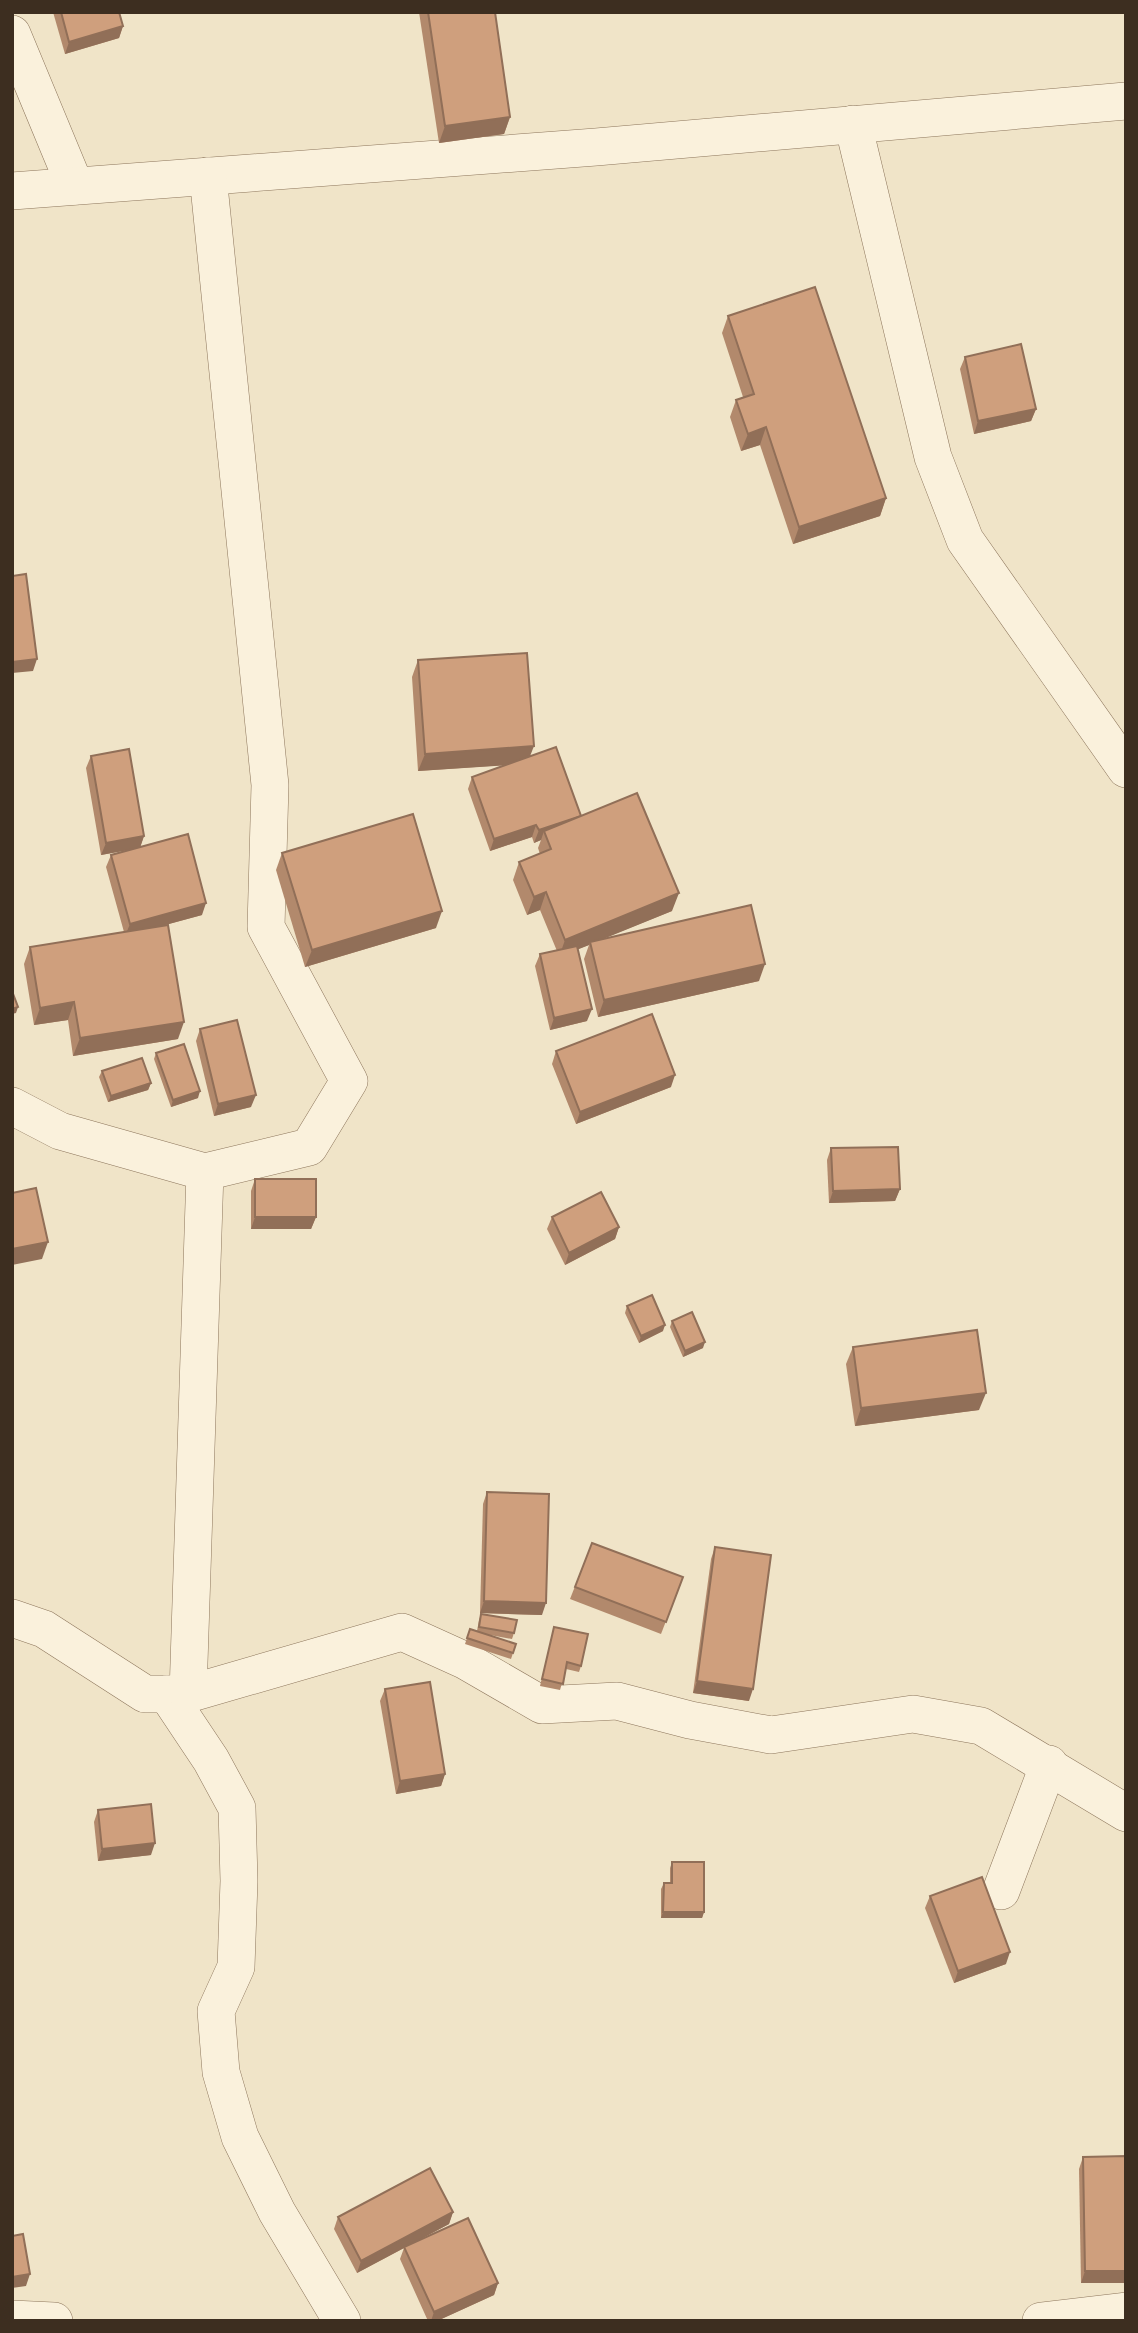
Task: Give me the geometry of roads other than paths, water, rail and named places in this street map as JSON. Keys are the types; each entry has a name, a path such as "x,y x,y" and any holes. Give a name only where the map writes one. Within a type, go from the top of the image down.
{"street":[{"path":"12,34 75,186"},
{"path":"12,191 1126,101"},
{"path":"853,124 933,457 965,540 1126,769"},
{"path":"12,1106 60,1131 205,1172 309,1147 349,1081 267,926 270,785 208,176"},
{"path":"205,1172 178,1694 237,1808 239,1881 236,1967 216,2011 221,2072 240,2137 277,2212 342,2321"},
{"path":"12,1618 44,1629 145,1694 178,1694 402,1632 466,1661 542,1705 617,1701 690,1720 771,1735 913,1714 981,1726 1049,1764 1126,1813"},
{"path":"1001,1891 1049,1764"},
{"path":"1041,2321 1126,2311"},
{"path":"12,2319 54,2321"}]}
